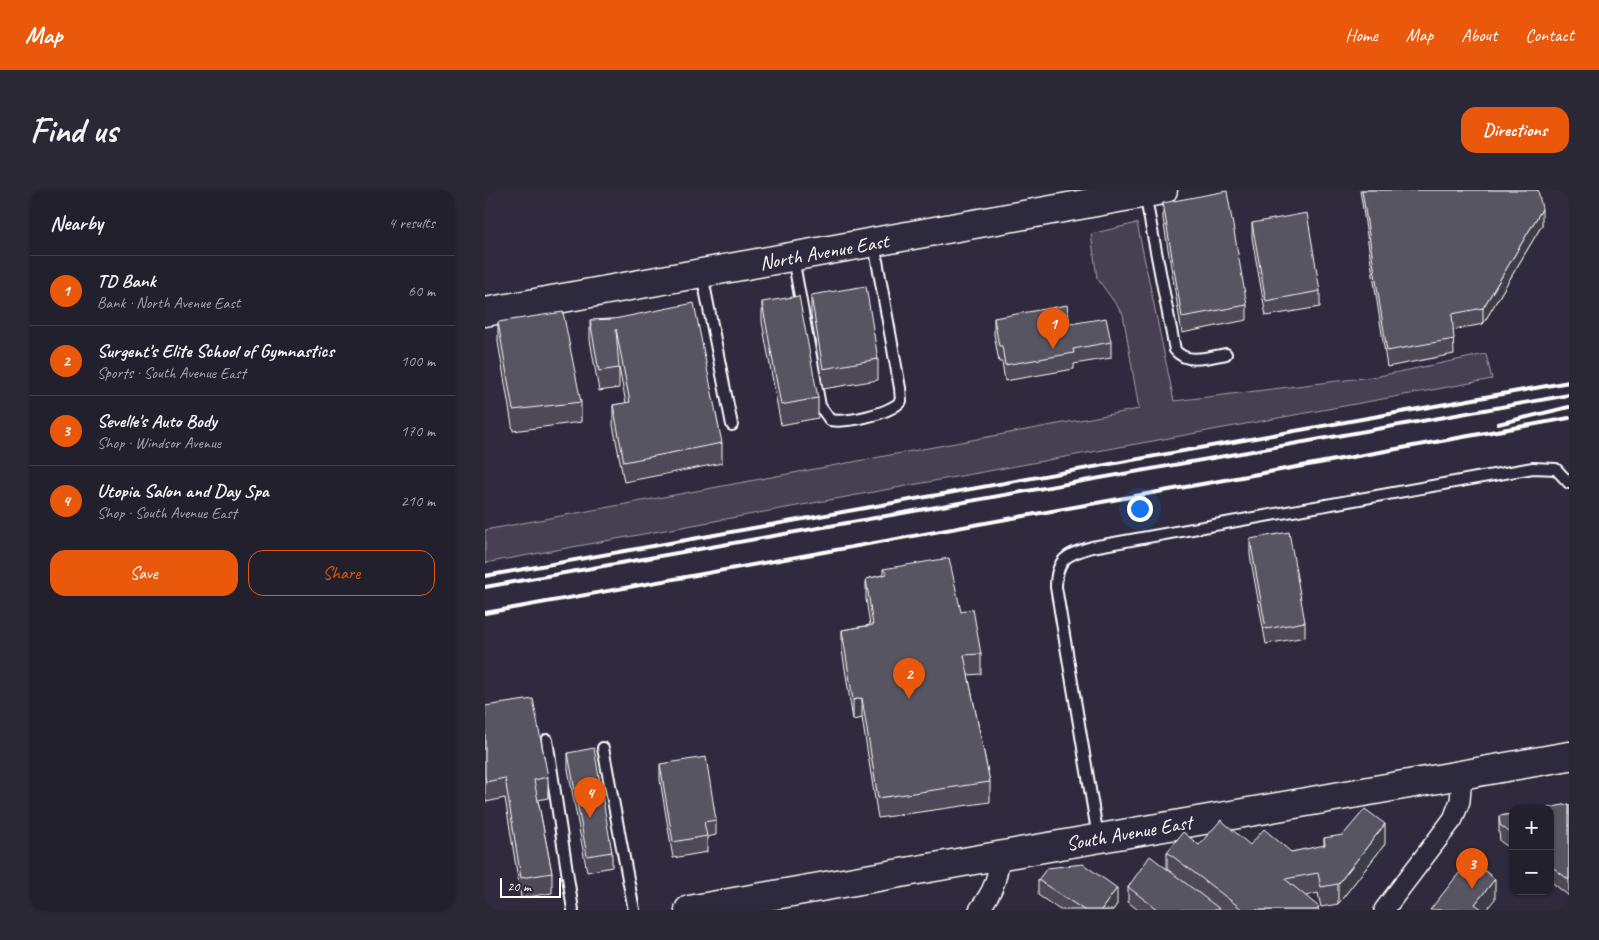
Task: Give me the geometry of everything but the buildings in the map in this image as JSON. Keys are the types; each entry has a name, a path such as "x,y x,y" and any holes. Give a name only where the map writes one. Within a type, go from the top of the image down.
{"main road":[{"name":"North Avenue East","path":"485,312 1154,192"},
{"name":"South Avenue East","path":"698,909 1569,756"}],"street":[{"path":"1384,910 1453,819 1460,801 1462,775"},
{"path":"979,910 994,887 1000,856"}],"lane":[{"path":"1154,192 1175,350 1179,355 1190,360 1226,354"},
{"path":"793,257 820,406 830,420 838,422 883,412 901,401 873,243"},
{"path":"702,273 732,425"},
{"path":"1099,838 1056,587 1059,564 1067,556 1092,547 1533,468 1556,469 1569,483"},
{"path":"547,740 573,910"},
{"path":"603,748 634,910"}],"shaded area":[{"path":"1137,223 1174,401 1379,376 1486,354 1492,379 485,563 485,530 1139,409 1123,314 1097,278 1091,234"}],"railway":[{"path":"485,576 1569,382"},
{"path":"485,587 1569,395"},
{"path":"1498,424 1569,407"},
{"path":"485,613 1569,418"}],"place":[{"name":"TD Bank","path":"1053,349"},
{"name":"Surgent's Elite School of Gymnastics","path":"909,699"},
{"name":"Utopia Salon and Day Spa","path":"590,818"},
{"name":"Sevelle's Auto Body","path":"1472,889"}]}
